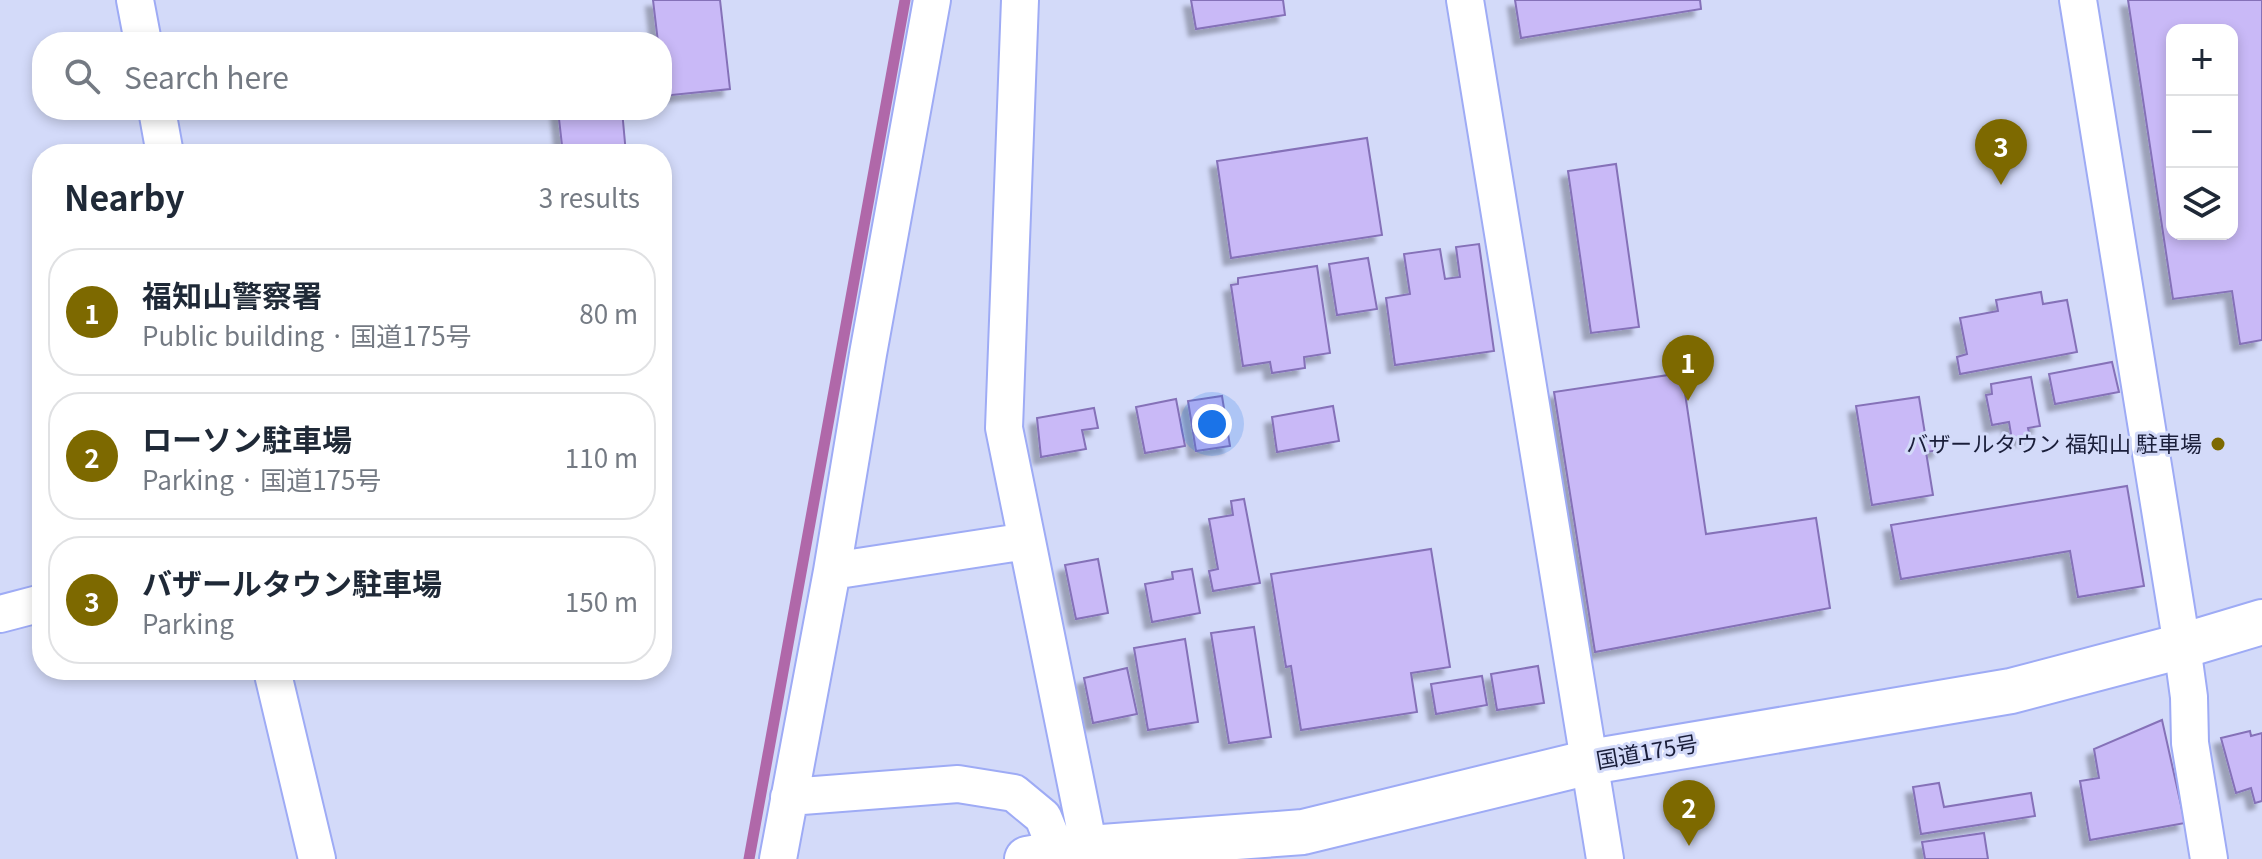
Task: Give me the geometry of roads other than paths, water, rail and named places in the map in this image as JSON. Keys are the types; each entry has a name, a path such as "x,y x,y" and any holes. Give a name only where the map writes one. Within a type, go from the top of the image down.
{"highway":[{"name":"国道175号","path":"1058,854 1303,832 1590,762 2011,691 2260,626"}],"street":[{"path":"135,0 141,32"},
{"path":"778,859 932,0"},
{"path":"1020,0 1004,428 1027,541 1058,854"},
{"path":"1465,0 1605,859"},
{"path":"2078,0 2182,646 2189,697 2190,743 2209,859"},
{"path":"159,120 163,144"},
{"path":"832,571 1027,541"},
{"path":"0,614 32,606"},
{"path":"274,680 317,859"},
{"path":"789,797 958,784 1014,793 1043,817 1058,854"}],"waterway":[{"path":"749,859 905,0"}],"place":[{"name":"バザールタウン駐車場","path":"2001,185"},
{"name":"福知山警察署","path":"1688,401"},
{"name":"バザールタウン 福知山 駐車場","path":"2218,444"},
{"name":"ローソン駐車場","path":"1689,846"}]}
